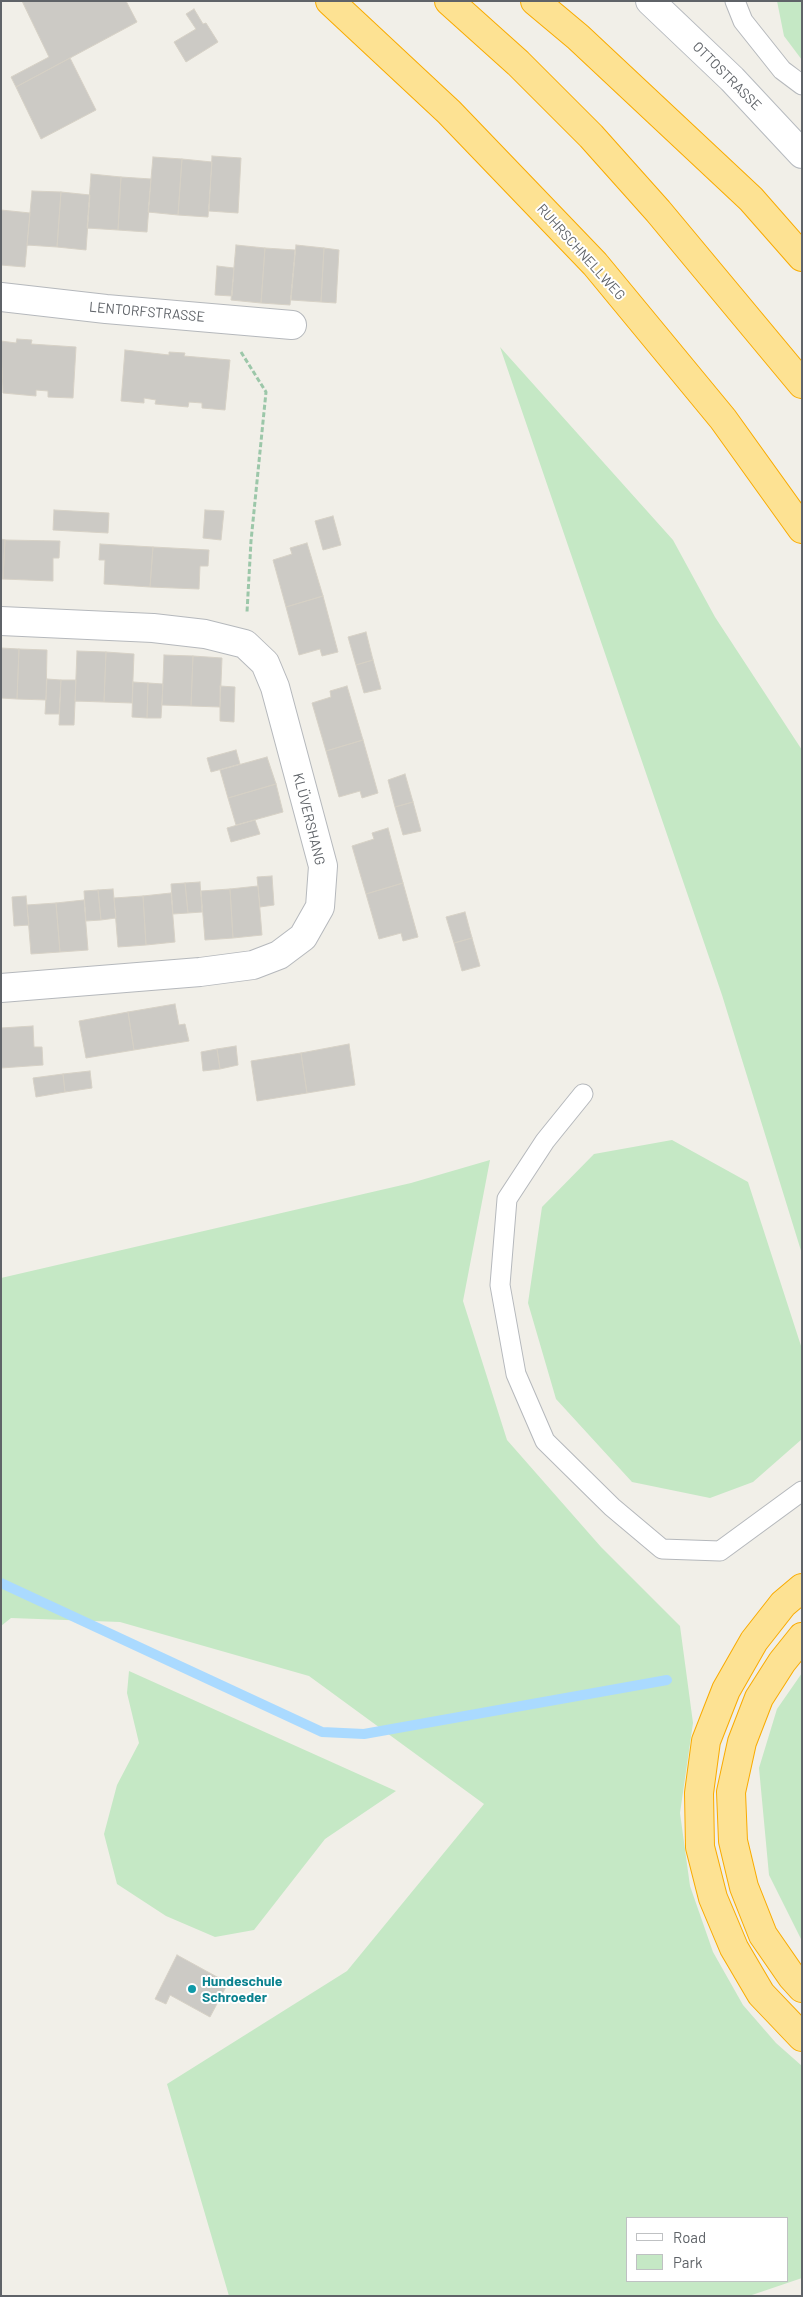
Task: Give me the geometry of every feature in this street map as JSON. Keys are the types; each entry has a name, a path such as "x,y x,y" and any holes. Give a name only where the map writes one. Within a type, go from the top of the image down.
{"highway":[{"name":"RUHRSCHNELLWEG","path":"330,1 449,112 595,264 723,419 802,528"},
{"path":"449,1 518,63 591,136 658,211 802,384"},
{"path":"535,1 578,37 751,199 802,257"},
{"path":"802,1588 782,1604 754,1640 726,1690 706,1741 700,1792 700,1847 713,1898 734,1948 761,1994 802,2037"},
{"path":"802,1637 782,1662 759,1698 742,1742 731,1792 733,1841 744,1887 763,1934 792,1977 802,1988"}],"street":[{"name":"OTTOSTRASSE","path":"650,1 732,79 802,154"},
{"name":"LENTORFSTRASSE","path":"1,297 106,309 292,325"},
{"name":"KLÜVERSHANG","path":"1,621 153,628 205,634 245,644 265,662 275,687 323,866 320,907 303,937 279,955 253,965 200,972 1,988"}],"lane":[{"path":"735,1 743,22 782,70 802,85"},
{"path":"584,1094 545,1141 508,1199 500,1285 516,1374 545,1441 612,1507 662,1549 720,1551 802,1491"}],"path":[{"path":"223,318 266,392 251,541 245,644"}],"green space":[{"path":"777,1 802,1 802,60 784,36"},
{"path":"500,347 673,540 715,617 802,750 802,1254 722,995"},
{"path":"672,1140 748,1182 802,1349 802,1439 753,1482 710,1498 632,1482 556,1399 528,1303 542,1207 594,1154"},
{"path":"490,1160 463,1301 507,1440 601,1547 680,1626 693,1723 680,1813 690,1886 713,1952 743,2005 776,2043 802,2066 802,2278 749,2296 229,2296 167,2084 347,1971 484,1804 309,1676 120,1622 11,1618 1,1626 1,1278 411,1183"},
{"name":"Hundeschule Schroeder","path":"129,1671 396,1791 325,1839 254,1930 215,1937 166,1916 117,1884 104,1834 117,1785 139,1743 127,1693"},
{"path":"802,1673 802,1941 769,1875 759,1768 777,1709"}],"building":[{"path":"22,1 126,1 137,22 16,87 11,77 49,57"},
{"path":"194,9 203,24 206,23 218,42 186,62 174,42 196,29 186,14"},
{"path":"70,58 96,110 41,139 16,87"},
{"path":"212,156 241,158 238,213 209,211"},
{"path":"153,157 182,159 178,215 148,212"},
{"path":"182,159 212,162 208,217 178,215"},
{"path":"91,174 121,177 118,230 87,228"},
{"path":"121,177 151,179 147,232 118,230"},
{"path":"32,191 61,192 57,247 27,245"},
{"path":"61,192 90,195 86,250 57,247"},
{"path":"1,210 30,213 25,267 1,265"},
{"path":"236,245 265,248 261,303 231,300"},
{"path":"296,245 324,248 321,302 291,300"},
{"path":"265,248 295,250 290,305 261,303"},
{"path":"324,248 339,250 336,303 321,302"},
{"path":"217,266 234,268 232,296 215,295"},
{"path":"17,339 32,340 31,344 76,347 73,398 48,397 48,391 36,390 36,396 3,393 1,341 16,343"},
{"path":"125,350 169,355 169,352 185,353 184,356 230,360 225,410 202,408 202,403 189,402 188,407 155,404 156,400 144,398 144,403 121,401"},
{"path":"54,510 109,513 108,533 53,530"},
{"path":"205,510 224,511 221,540 203,538"},
{"path":"333,516 341,545 323,550 315,521"},
{"path":"1,539 5,540 3,579 1,579"},
{"path":"5,540 60,541 59,558 53,558 53,581 3,579"},
{"path":"307,543 323,596 286,607 273,560 292,554 290,548"},
{"path":"100,544 153,547 150,587 104,584 105,560 99,560"},
{"path":"153,547 209,550 208,566 200,566 199,589 150,587"},
{"path":"323,596 338,652 322,656 320,649 299,655 286,607"},
{"path":"366,632 373,660 356,665 348,637"},
{"path":"1,648 19,649 17,699 1,698"},
{"path":"19,649 47,650 46,700 17,699"},
{"path":"77,651 106,652 104,702 75,701"},
{"path":"106,652 134,654 132,703 104,702"},
{"path":"164,655 193,656 191,706 162,705"},
{"path":"193,656 222,658 220,707 191,706"},
{"path":"373,660 381,689 364,693 356,665"},
{"path":"47,679 61,680 59,714 45,714"},
{"path":"61,680 76,680 74,725 59,725"},
{"path":"133,682 148,683 147,718 132,717"},
{"path":"148,683 163,684 161,718 147,718"},
{"path":"220,686 235,687 234,722 220,721"},
{"path":"347,686 363,740 326,751 312,703 331,697 330,691"},
{"path":"363,740 378,793 362,798 360,791 339,797 326,751"},
{"path":"236,750 240,764 211,772 207,758"},
{"path":"267,757 276,784 228,798 220,770"},
{"path":"405,774 413,802 395,807 388,780"},
{"path":"276,784 283,812 236,825 228,798"},
{"path":"413,802 421,831 403,835 395,807"},
{"path":"255,820 260,834 231,842 227,828"},
{"path":"388,828 403,883 366,894 352,846 374,839 372,833"},
{"path":"272,876 274,905 260,907 257,877"},
{"path":"200,882 202,912 188,913 185,883"},
{"path":"185,883 188,913 173,914 171,884"},
{"path":"403,883 418,937 403,941 401,933 379,939 366,894"},
{"path":"258,886 262,935 233,938 230,889"},
{"path":"113,889 116,918 101,920 98,890"},
{"path":"230,889 233,938 205,940 201,891"},
{"path":"98,890 101,920 86,921 84,891"},
{"path":"171,893 175,942 146,945 143,896"},
{"path":"26,896 29,925 14,926 12,897"},
{"path":"143,896 146,945 118,947 114,898"},
{"path":"84,900 88,950 60,952 56,903"},
{"path":"56,903 60,952 31,954 27,905"},
{"path":"465,912 472,938 454,943 446,917"},
{"path":"472,938 480,966 462,971 454,943"},
{"path":"175,1004 179,1025 185,1024 189,1041 134,1050 128,1012"},
{"path":"128,1012 134,1050 86,1058 79,1021"},
{"path":"33,1026 34,1047 42,1047 43,1065 1,1068 1,1028"},
{"path":"349,1044 355,1085 307,1093 301,1053"},
{"path":"236,1046 238,1065 220,1069 217,1049"},
{"path":"217,1049 220,1069 203,1071 201,1052"},
{"path":"301,1053 307,1093 257,1101 251,1061"},
{"path":"90,1071 92,1088 65,1092 63,1074"},
{"path":"63,1074 65,1092 36,1097 33,1078"},
{"name":"Hundeschule Schroeder","path":"177,1955 228,1983 210,2017 170,1995 166,2004 155,1999"}],"waterway":[{"path":"1,1583 322,1732 364,1734 667,1680"}],"place":[{"name":"Hundeschule Schroeder","path":"192,1989"}]}
